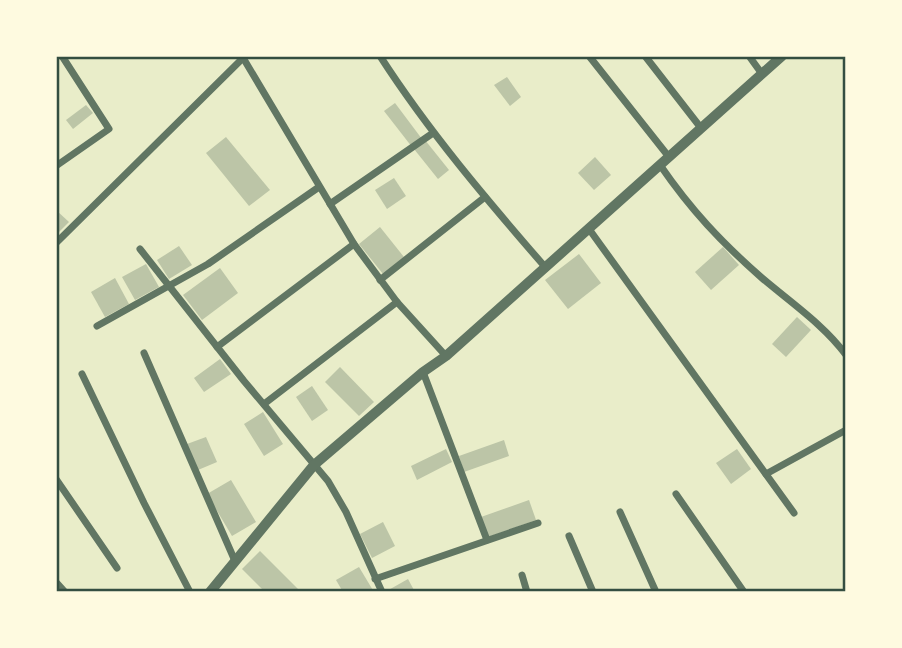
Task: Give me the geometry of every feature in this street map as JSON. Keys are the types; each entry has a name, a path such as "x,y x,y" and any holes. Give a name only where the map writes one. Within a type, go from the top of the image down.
{"street":[{"path":"56,166 109,129 62,56"},
{"path":"380,56 433,134 546,268"},
{"path":"589,56 669,157"},
{"path":"645,56 702,128"},
{"path":"749,56 762,74"},
{"path":"212,591 314,464 423,372 446,356 782,56"},
{"path":"56,243 243,57 354,244 397,302 446,356"},
{"path":"330,204 433,134"},
{"path":"660,166 687,204 720,239 811,319 846,355"},
{"path":"97,326 208,264 319,187"},
{"path":"380,280 485,197"},
{"path":"589,229 794,513"},
{"path":"217,347 354,244"},
{"path":"140,249 338,497 382,592"},
{"path":"264,404 397,302"},
{"path":"144,353 236,561"},
{"path":"423,372 487,540"},
{"path":"82,374 190,592"},
{"path":"766,474 846,430"},
{"path":"56,479 117,568"},
{"path":"677,494 744,592"},
{"path":"620,512 656,592"},
{"path":"375,579 538,523"},
{"path":"569,536 593,592"},
{"path":"522,575 527,592"},
{"path":"56,582 65,592"}],"building":[{"path":"507,77 521,97 510,106 494,85"},
{"path":"395,103 422,139 412,147 384,111"},
{"path":"86,105 93,113 73,129 66,120"},
{"path":"226,137 270,190 249,206 206,153"},
{"path":"425,140 449,170 438,179 414,149"},
{"path":"595,157 611,175 594,190 578,173"},
{"path":"394,178 406,196 387,209 375,190"},
{"path":"56,210 69,222 56,235"},
{"path":"380,227 404,257 383,274 359,244"},
{"path":"179,246 192,265 169,279 157,260"},
{"path":"723,247 739,265 711,290 695,272"},
{"path":"579,254 601,283 568,309 545,280"},
{"path":"146,264 159,287 135,300 122,277"},
{"path":"220,268 238,293 202,320 183,295"},
{"path":"115,278 129,304 105,317 91,292"},
{"path":"797,317 811,330 786,357 772,344"},
{"path":"220,359 231,374 204,392 194,378"},
{"path":"340,367 374,402 359,416 325,382"},
{"path":"312,386 328,410 312,421 296,397"},
{"path":"263,412 283,444 264,456 244,424"},
{"path":"206,437 217,462 198,470 187,444"},
{"path":"504,440 509,456 464,472 459,456"},
{"path":"446,449 452,462 417,480 411,466"},
{"path":"737,449 751,469 731,484 716,463"},
{"path":"231,480 256,522 232,536 207,494"},
{"path":"529,500 536,520 488,537 481,517"},
{"path":"383,522 395,546 372,558 360,534"},
{"path":"260,551 301,592 265,592 242,569"},
{"path":"359,567 374,592 343,592 336,580"},
{"path":"408,579 415,592 385,592"}]}
